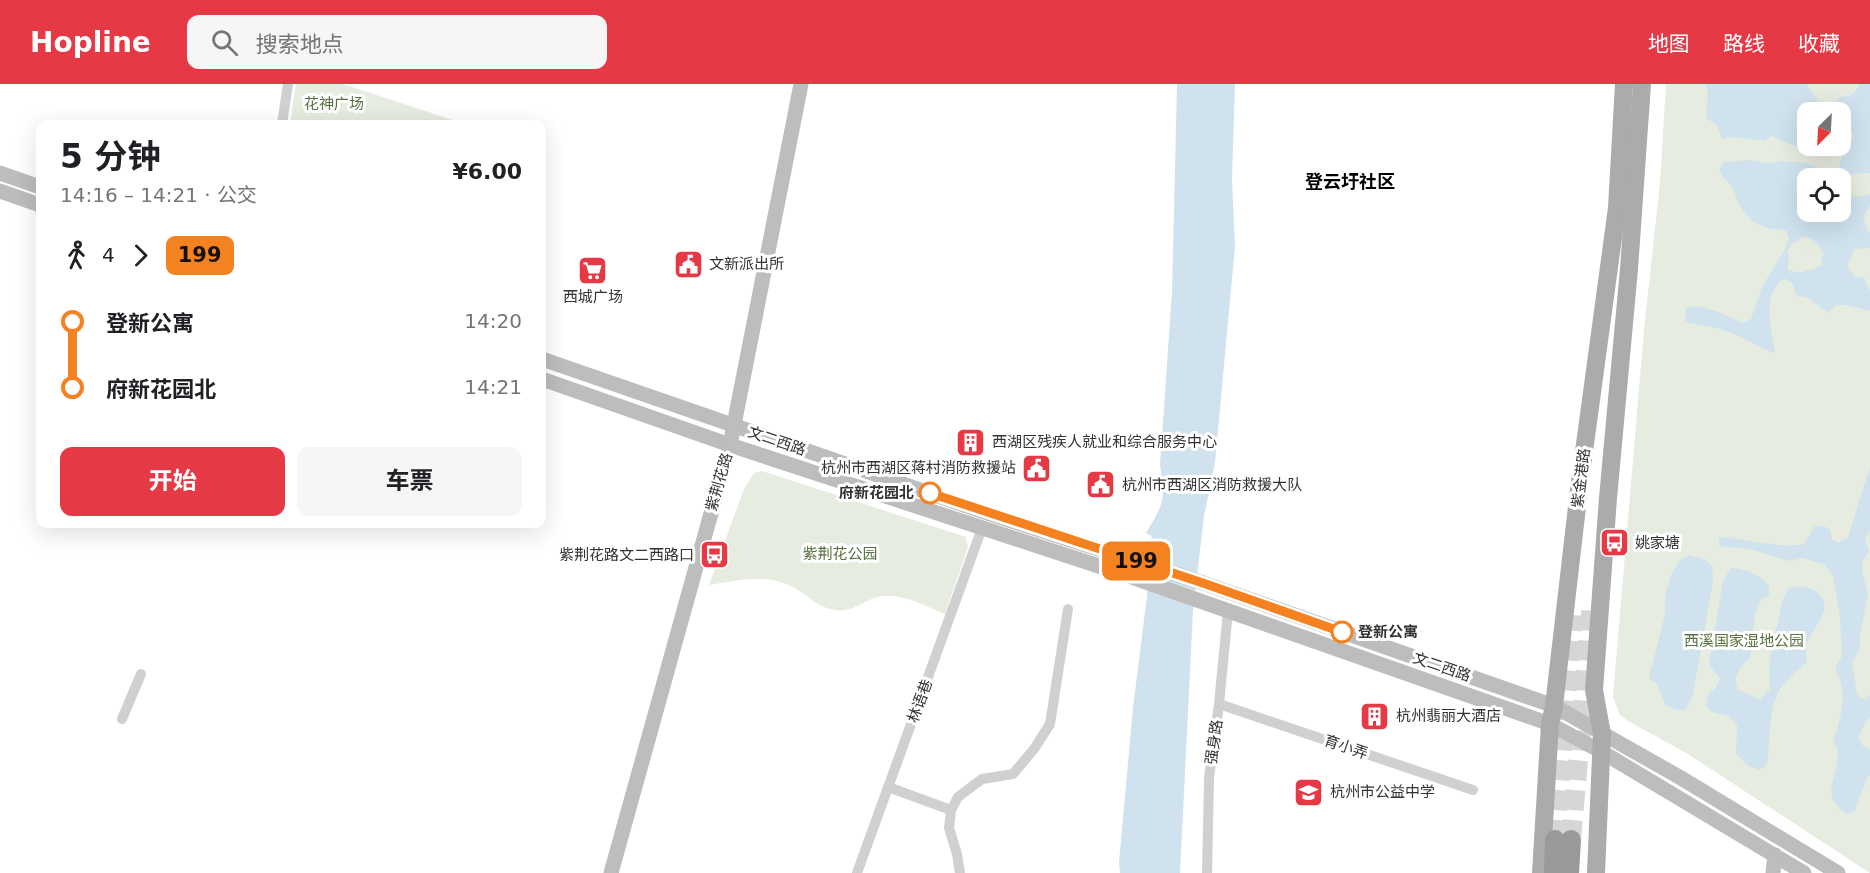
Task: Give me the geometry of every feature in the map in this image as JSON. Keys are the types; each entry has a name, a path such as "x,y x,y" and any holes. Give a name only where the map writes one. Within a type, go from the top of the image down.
{"highway":[{"path":"1554,873 1563,840 1569,873"}],"main road":[{"name":"紫荆花路","path":"611,873 730,445 801,84"},
{"name":"紫金港路","path":"1541,873 1550,724 1617,208 1624,84"},
{"name":"紫金港路","path":"1596,873 1602,734 1594,690 1642,84"},
{"path":"0,173 36,186"},
{"path":"0,191 36,204"},
{"name":"文二西路","path":"546,360 976,509 1203,583 1554,706 1681,778 1838,873"},
{"name":"文二西路","path":"546,380 730,445 1129,576 1550,724 1602,752 1804,873"},
{"path":"1773,873 1775,855"}],"street":[{"path":"283,120 288,84"},
{"name":"林语巷","path":"857,873 982,528"},
{"path":"960,873 949,828 951,810 958,797 982,779 1013,774 1034,749 1050,724 1068,609"},
{"name":"强身路","path":"1207,873 1209,778 1228,611"},
{"path":"122,718 141,674"},
{"name":"育小弄","path":"1219,704 1473,790"},
{"path":"888,787 951,810"}],"green space":[{"name":"花神广场","path":"296,84 343,84 453,120 291,120"},
{"name":"西溪国家湿地公园","path":"1666,84 1870,84 1870,873 1688,754 1620,715 1613,697 1644,330 1660,183"},
{"name":"紫荆花公园","path":"762,471 966,537 968,547 945,614 914,601 891,596 876,597 848,609 829,609 795,588 773,580 752,579 709,585 744,489 754,473"}],"water":[{"path":"1177,84 1235,84 1232,179 1235,246 1215,463 1204,516 1193,611 1180,873 1120,873 1119,862 1133,708 1147,596 1149,542 1152,536 1146,533 1157,514 1163,494 1160,465 1172,291"},
{"path":"1706,84 1806,84 1818,102 1797,102 1797,147 1771,136 1765,141 1733,137 1722,139 1717,125 1706,118 1708,93"},
{"path":"1860,84 1870,84 1870,173 1851,175 1851,168 1839,168 1842,156 1851,156 1851,141 1854,139 1851,102 1837,102 1840,97 1852,94"},
{"path":"1748,160 1767,163 1781,161 1806,163 1818,168 1797,168 1797,222 1851,222 1851,195 1860,197 1870,194 1870,206 1863,216 1870,233 1870,248 1855,249 1847,265 1854,276 1864,278 1870,291 1870,311 1847,305 1836,305 1829,313 1806,297 1797,296 1792,283 1784,278 1772,294 1770,303 1770,323 1775,353 1726,331 1685,322 1686,308 1692,306 1714,311 1743,323 1751,319 1762,287 1789,239 1786,230 1762,226 1746,214 1733,188 1720,172 1719,169 1724,162","holes":["1807,237 1813,240 1823,253 1821,265 1801,273 1788,270 1789,254 1787,252 1792,244"]},
{"path":"1870,467 1870,531 1865,539 1869,552 1862,562 1868,593 1860,635 1860,649 1852,663 1857,694 1865,700 1870,695 1870,717 1858,738 1863,746 1870,750 1870,775 1855,810 1847,814 1832,797 1831,788 1838,760 1833,740 1842,704 1841,686 1835,669 1842,656 1840,616 1833,575 1824,564 1802,558 1789,561 1750,549 1720,546 1718,537 1773,544 1804,544 1815,526 1823,526 1830,529 1832,539 1838,543 1848,537"},
{"path":"1689,555 1704,559 1712,566 1713,581 1693,694 1686,710 1676,710 1665,704 1657,684 1649,678 1665,615 1665,596 1671,575 1680,560"},
{"path":"1731,568 1752,573 1769,585 1769,595 1760,601 1755,614 1750,657 1740,668 1735,680 1738,690 1760,699 1770,689 1769,665 1782,602 1788,589 1799,586 1808,588 1822,597 1824,604 1821,618 1806,646 1807,661 1784,684 1775,700 1767,764 1760,770 1748,766 1736,754 1737,725 1729,716 1712,712 1706,706 1709,693 1715,689 1720,679 1709,665 1723,581"}],"tunnel":[{"path":"1571,840 1592,603"},
{"path":"1555,840 1573,615"}],"bus line":[{"name":"199","path":"930,493 1203,583 1342,632"}],"place":[{"name":"文新派出所","path":"688,264"},
{"name":"西城广场","path":"593,270"},
{"name":"西湖区残疾人就业和综合服务中心","path":"971,442"},
{"name":"杭州市西湖区蒋村消防救援站","path":"1037,468"},
{"name":"杭州市西湖区消防救援大队","path":"1101,485"},
{"name":"府新花园北","path":"930,493"},
{"name":"姚家塘","path":"1614,543"},
{"name":"紫荆花路文二西路口","path":"715,555"},
{"name":"登新公寓","path":"1342,632"},
{"name":"杭州翡丽大酒店","path":"1375,716"},
{"name":"杭州市公益中学","path":"1309,792"}],"district":[{"name":"登云圩社区","path":"1350,181"}]}
